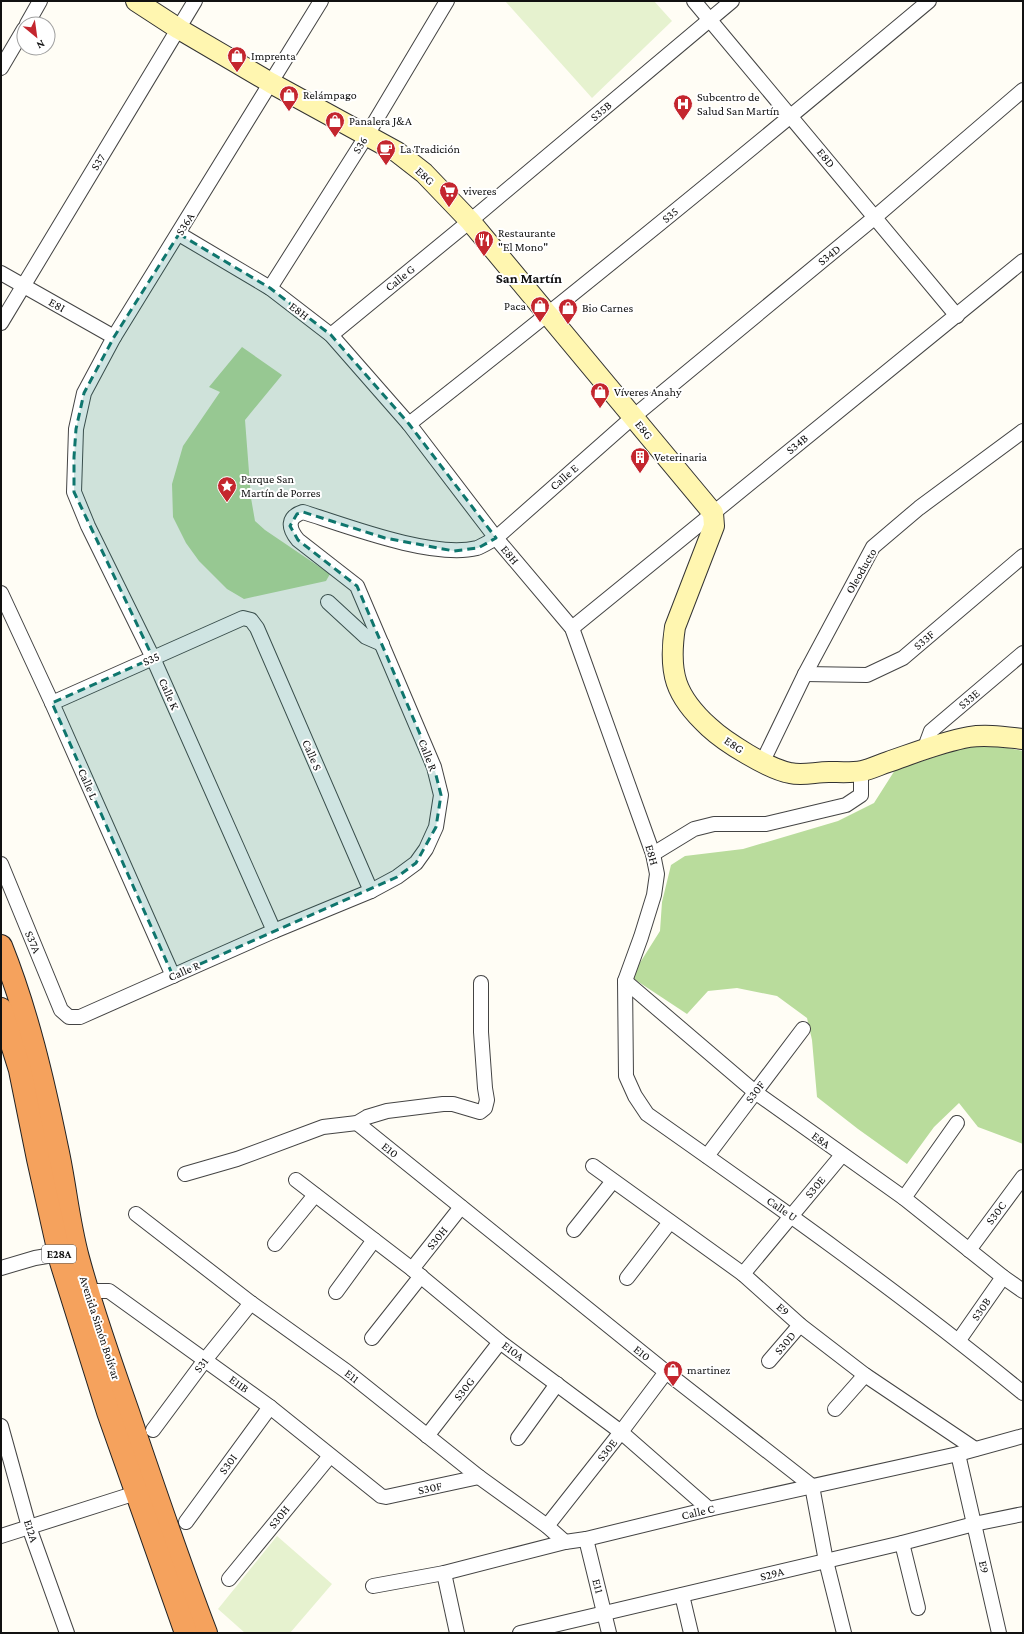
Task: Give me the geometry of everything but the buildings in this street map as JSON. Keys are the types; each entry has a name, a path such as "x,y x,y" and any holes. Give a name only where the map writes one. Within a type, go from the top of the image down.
{"highway":[{"name":"Avenida Simón Bolívar","path":"1,946 15,981 43,1083 58,1150 66,1202 78,1257 88,1291 184,1576 206,1633"},
{"name":"Avenida Simón Bolívar","path":"1,1008 20,1070 59,1254 108,1412 186,1633"}],"street":[{"path":"32,16 40,1"},
{"name":"E8G","path":"136,1 271,83 397,152 424,173 470,221 713,513 714,526 674,627 672,644 672,660 675,680 683,699 697,716 712,730 762,763 789,773 807,774 862,771 924,750 969,737 987,736 1023,738"},
{"name":"S37","path":"1,323 195,1"},
{"name":"S36A","path":"74,457 76,429 84,393 114,337 179,234 321,1"},
{"name":"S36","path":"270,288 367,135 447,1"},
{"name":"E8D","path":"694,1 957,316"},
{"name":"S35B","path":"470,221 732,1"},
{"name":"S35","path":"409,424 548,315 929,1"},
{"path":"1,68 16,43"},
{"name":"S34D","path":"633,417 874,218 1023,90"},
{"name":"Calle G","path":"330,335 470,221"},
{"name":"E8H","path":"179,234 270,288 330,335 409,424 496,538 572,628 653,854 657,874 654,895 625,981"},
{"name":"S34B","path":"572,628 1023,261"},
{"name":"E8I","path":"1,273 114,337"},
{"name":"Calle E","path":"496,538 633,417"},
{"name":"Oleoducto","path":"762,763 805,674 873,547 919,508 1023,431"},
{"name":"Calle K","path":"74,457 74,492 88,526 153,658 274,931"},
{"name":"Calle R","path":"69,1017 80,1017 274,931 371,891 397,877 416,863 426,848 436,827 441,795 434,767 357,586 298,540 292,533 290,526 292,520 297,514 303,512 385,538 454,551 478,548 496,538"},
{"name":"S33F","path":"805,674 867,675 903,658 1023,556"},
{"name":"Calle L","path":"1,593 52,703 173,976"},
{"path":"328,602 366,637 382,644"},
{"name":"S35","path":"52,703 243,618 251,620"},
{"name":"Calle S","path":"251,620 257,628 371,891"},
{"name":"S33E","path":"924,750 931,731 1023,653"},
{"path":"653,854 694,829 714,824 766,824 846,805 861,795 862,771"},
{"name":"S37A","path":"1,864 61,1010 69,1017"},
{"name":"E8A","path":"625,981 755,1092 904,1198 1023,1292"},
{"name":"Calle U","path":"625,981 626,1076 635,1096 647,1114 791,1215 959,1340 1023,1393"},
{"path":"185,1174 237,1159 323,1127 357,1123 367,1116 387,1111 453,1104 480,1112 485,1108 487,1100 484,1088 481,1032 481,983"},
{"name":"S30F","path":"707,1156 803,1029"},
{"name":"E10","path":"357,1123 666,1372 812,1486"},
{"path":"904,1198 957,1123"},
{"name":"S30E","path":"743,1274 842,1155"},
{"name":"E9","path":"593,1166 743,1274 800,1325 865,1375 975,1449"},
{"name":"S30C","path":"969,1250 1023,1177"},
{"name":"E10A","path":"296,1180 315,1196 417,1272 500,1342 622,1432 709,1509"},
{"path":"574,1230 613,1181"},
{"path":"275,1244 315,1196"},
{"name":"S30H","path":"372,1338 462,1207"},
{"name":"E11","path":"136,1214 251,1303 346,1371 479,1477 547,1526 565,1542"},
{"path":"627,1278 670,1222"},
{"path":"336,1292 374,1240"},
{"path":"1,1268 35,1258 59,1254"},
{"name":"S30B","path":"959,1340 1003,1277"},
{"name":"E11B","path":"88,1291 105,1290 109,1292 270,1407 381,1496"},
{"name":"S31","path":"153,1430 204,1360 251,1303"},
{"name":"S30D","path":"769,1362 800,1325"},
{"name":"S30G","path":"427,1436 500,1342"},
{"name":"S30E","path":"547,1526 622,1432 666,1372"},
{"path":"835,1409 865,1375"},
{"path":"518,1438 557,1384"},
{"name":"S30I","path":"186,1522 270,1407"},
{"name":"E12A","path":"1,1426 29,1527 67,1633"},
{"name":"Calle C","path":"372,1586 444,1573 565,1542 586,1539 709,1509 958,1454 1023,1436"},
{"name":"E9","path":"958,1454 998,1633"},
{"name":"S30H","path":"229,1579 330,1456"},
{"name":"S30F","path":"381,1496 386,1497 479,1477"},
{"path":"812,1486 826,1561 844,1633"},
{"path":"1,1536 136,1493"},
{"name":"S29A","path":"526,1632 902,1543 974,1524 1023,1514"},
{"name":"E11","path":"586,1539 609,1633"},
{"path":"902,1543 918,1608"},
{"path":"444,1573 457,1633"},
{"path":"682,1596 691,1633"}],"highlighted area":[{"path":"179,234 270,288 331,335 409,424 496,538 478,548 454,551 385,538 303,512 297,514 290,526 298,540 357,586 434,767 441,795 436,827 416,863 397,877 173,976 52,703 153,658 74,492 74,457 76,429 84,393 114,337"}],"green space":[{"path":"505,1 654,1 672,21 592,98"},
{"path":"242,347 282,375 245,420 251,498 255,521 265,530 330,574 326,581 244,599 227,589 199,561 186,543 173,517 172,484 183,446 220,392 209,387"},
{"path":"998,746 1023,751 1023,1144 978,1127 959,1103 934,1127 907,1164 817,1097 812,1040 807,1018 777,996 737,988 708,991 687,1014 631,977 660,931 662,902 671,865 685,856 743,849 838,821 874,803 895,770 965,747"},
{"path":"277,1536 332,1584 290,1633 245,1633 218,1609"}],"place":[{"name":"Imprenta","path":"237,73"},
{"name":"Relámpago","path":"289,112"},
{"name":"Subcentro de Salud San Martín","path":"683,121"},
{"name":"Panalera J&A","path":"335,138"},
{"name":"La Tradición","path":"386,166"},
{"name":"viveres","path":"449,208"},
{"name":"Restaurante \"El Mono\"","path":"484,257"},
{"name":"Paca","path":"540,323"},
{"name":"Bio Carnes","path":"568,325"},
{"name":"Víveres Anahy","path":"600,409"},
{"name":"Veterinaria","path":"640,474"},
{"name":"Parque San Martín de Porres","path":"227,503"},
{"name":"martinez","path":"673,1387"}],"district":[{"name":"San Martín","path":"529,278"}]}
